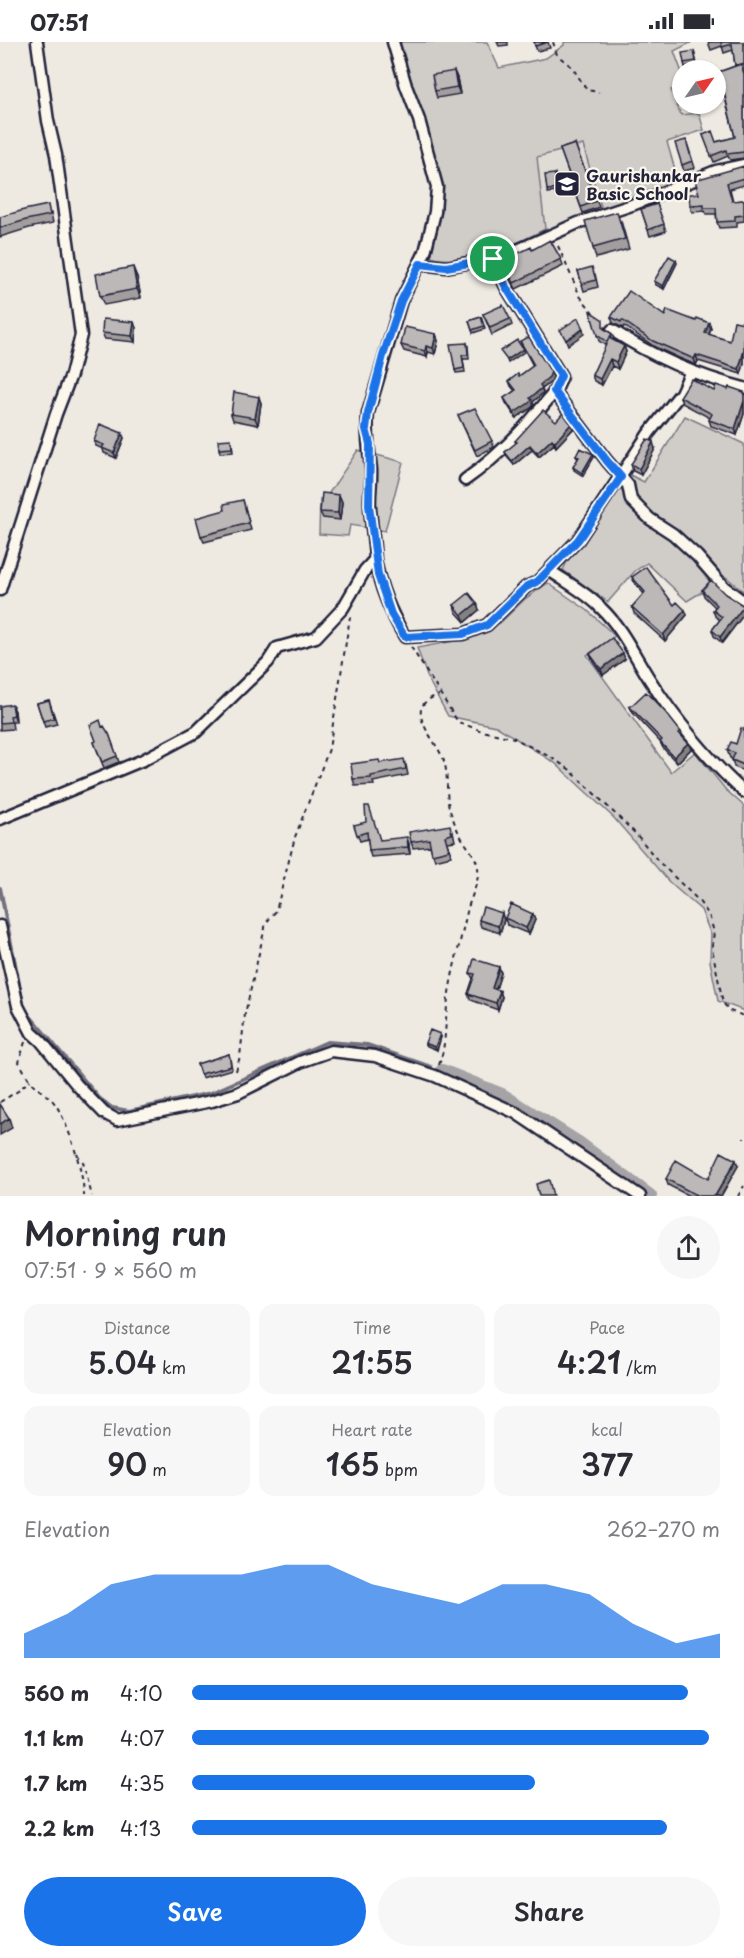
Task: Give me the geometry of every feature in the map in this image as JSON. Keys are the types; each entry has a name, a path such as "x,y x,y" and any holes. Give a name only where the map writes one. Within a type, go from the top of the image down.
{"street":[{"path":"0,590 71,375 81,335 56,155 48,121 37,42"},
{"path":"393,42 419,120 437,187 433,227 420,264 401,301 383,356 366,429 370,444 371,468 369,505 378,575 391,614 405,637 463,634 487,625 526,587 537,582 578,540 649,433 681,393 690,371"},
{"path":"420,264 446,267 493,259 578,223 632,205 716,171 744,165"},
{"path":"465,480 504,449 523,430 554,391 561,376 506,287 493,259"},
{"path":"612,330 660,358 708,379 744,388"},
{"path":"554,391 628,485 631,500 650,519 673,534 697,556 724,587 744,602"},
{"path":"0,819 143,760 196,732 267,662 277,648 316,637 343,608 365,570 375,558"},
{"path":"549,570 600,606 618,628 650,680 679,720 728,777 744,792"},
{"path":"0,926 18,1006 32,1033 77,1086 104,1113 117,1120 212,1101 238,1093 300,1062 332,1051 375,1056 435,1076 516,1113 640,1196"}],"path":[{"path":"553,42 557,55 572,67 587,90 599,93"},
{"path":"552,235 580,296 600,321 612,330"},
{"path":"236,1071 240,1056 244,1014 266,923 276,911 295,837 329,749 350,619 348,599"},
{"path":"405,637 458,722 482,732 514,738 569,769 638,835 658,861 698,900 709,915 714,932 712,948 723,1003 730,1011 744,1016"},
{"path":"435,1076 445,1045 447,1007 452,979 468,906 478,873 473,854 462,840 449,806 444,761 422,722 423,703 439,694"},
{"path":"32,1033 23,1044 19,1062 30,1080 59,1111 75,1152 84,1185 84,1196"},
{"path":"0,1102 30,1080"},
{"path":"75,1152 83,1162 92,1196"},
{"path":"738,1196 744,1186"}],"shaded area":[{"path":"400,42 487,42 499,68 546,58 564,45 564,42 692,42 674,51 677,60 672,60 672,114 699,114 704,130 667,142 678,180 602,210 583,145 537,157 545,229 505,248 458,259 431,257 442,211 442,187"},
{"name":"Gaurishankar Basic School","path":"583,144 602,210 545,229 536,158"},
{"path":"685,416 744,444 744,592 726,577 687,601 647,563 635,571 608,602 563,570 580,535 622,471 644,482"},
{"path":"358,450 403,462 385,531 350,525 348,536 319,534 320,499 327,496"},
{"path":"548,583 587,610 615,636 587,655 671,772 695,752 726,790 744,806 744,1011 718,1001 710,961 711,935 701,910 670,883 614,818 555,763 496,726 448,716 428,679 417,648 470,638 500,623 525,599"}],"building":[{"path":"534,42 548,42 535,46"},
{"path":"721,42 744,42 744,64 735,65 732,44 722,47"},
{"path":"694,51 696,60 683,60 682,53"},
{"path":"741,64 744,74 744,152 727,154 726,150 711,156 703,135 712,131 716,142 735,137 726,100 726,69"},
{"path":"454,71 457,87 435,91 432,75"},
{"path":"686,140 692,161 682,165 675,143"},
{"path":"575,144 596,201 581,207 560,149"},
{"path":"744,166 744,178 727,183 732,201 744,200 744,215 735,216 735,221 717,222 716,208 704,208 704,205 690,206 689,194 699,194 695,180"},
{"path":"555,174 556,189 547,190 545,175"},
{"path":"657,204 664,224 648,230 641,209"},
{"path":"48,205 50,215 0,228 0,217"},
{"path":"617,212 625,239 593,248 585,221"},
{"path":"550,240 561,259 514,283 502,258 514,252 515,255 531,247 532,250"},
{"path":"669,256 676,260 663,286 654,281"},
{"path":"133,267 137,289 100,296 96,274"},
{"path":"592,267 596,280 582,284 578,271"},
{"path":"629,291 665,316 667,310 696,321 697,318 709,323 705,333 730,341 734,321 744,323 744,350 739,369 696,355 694,359 653,341 622,320 621,322 611,317"},
{"path":"503,305 510,319 490,328 483,314"},
{"path":"590,311 603,320 603,328 612,334 607,342 597,335"},
{"path":"481,317 484,326 472,330 469,321"},
{"path":"578,318 583,329 566,340 560,330"},
{"path":"103,319 134,322 132,336 102,333"},
{"path":"405,327 436,334 433,348 426,346 425,351 401,345"},
{"path":"529,337 551,372 540,385 542,388 530,398 532,400 514,413 504,398 516,390 509,381 534,365 520,341"},
{"path":"609,338 624,346 616,362 610,359 600,379 592,375"},
{"path":"517,340 523,349 507,360 500,351"},
{"path":"467,343 468,355 462,355 464,368 455,370 450,344"},
{"path":"691,379 714,391 716,385 744,392 744,401 735,429 709,420 712,414 680,397"},
{"path":"234,392 259,397 255,418 231,414"},
{"path":"475,408 492,441 475,450 458,415"},
{"path":"543,410 556,421 563,413 571,424 555,442 552,439 537,453 530,445 512,461 505,452 517,442 515,441"},
{"path":"100,424 122,433 114,453 102,448 104,445 94,441"},
{"path":"231,439 232,448 219,449 218,440"},
{"path":"647,439 653,442 639,469 631,464"},
{"path":"580,448 593,454 582,473 573,467 579,457 576,456"},
{"path":"322,493 339,495 338,513 320,512"},
{"path":"243,500 249,523 201,536 196,518 225,510 224,504"},
{"path":"646,567 674,605 677,602 685,610 663,635 632,607 645,592 632,577"},
{"path":"711,580 725,594 744,606 720,637 712,630 722,617 713,610 717,605 702,590"},
{"path":"469,593 477,603 462,615 454,605"},
{"path":"612,638 623,653 601,669 590,654"},
{"path":"646,692 666,713 688,743 674,757 660,742 662,740 630,707"},
{"path":"49,700 54,718 43,721 37,703"},
{"path":"12,704 14,715 10,716 11,722 0,723 0,706"},
{"path":"100,720 102,727 104,726 109,734 117,756 102,762 90,725"},
{"path":"741,728 744,729 744,765 732,760 735,753 727,750 731,742 736,744"},
{"path":"404,759 406,769 371,776 371,778 353,779 351,764"},
{"path":"365,806 369,806 380,840 407,837 408,847 369,850 367,832 357,835 354,825 366,822"},
{"path":"450,825 452,834 445,836 449,850 432,854 429,839 411,842 409,832"},
{"path":"511,904 533,914 526,928 505,918"},
{"path":"483,907 502,913 498,926 479,920"},
{"path":"474,959 499,967 492,988 500,991 496,1003 468,994 475,974 470,973"},
{"path":"430,1030 440,1034 435,1047 425,1043"},
{"path":"229,1054 231,1066 200,1074 197,1064"},
{"path":"0,1104 9,1118 0,1124"},
{"path":"721,1152 736,1160 715,1196 698,1196 666,1179 676,1160 708,1179"},
{"path":"549,1180 553,1196 539,1196 536,1184"}],"waterway":[{"path":"0,888 24,1009 99,1098 112,1108 129,1111 211,1093 327,1042 367,1045 431,1067"},
{"path":"442,1071 502,1095 580,1144 650,1196"}],"place":[{"name":"Gaurishankar Basic School","path":"567,184"}],"route":[{"path":"493,259 506,287 561,376 554,391 621,477 578,540 537,582 526,587 487,625 463,634 405,637 391,614 381,588 375,558 369,505 371,468 370,444 366,429 368,413 401,301 420,264 446,267 493,259"}]}
